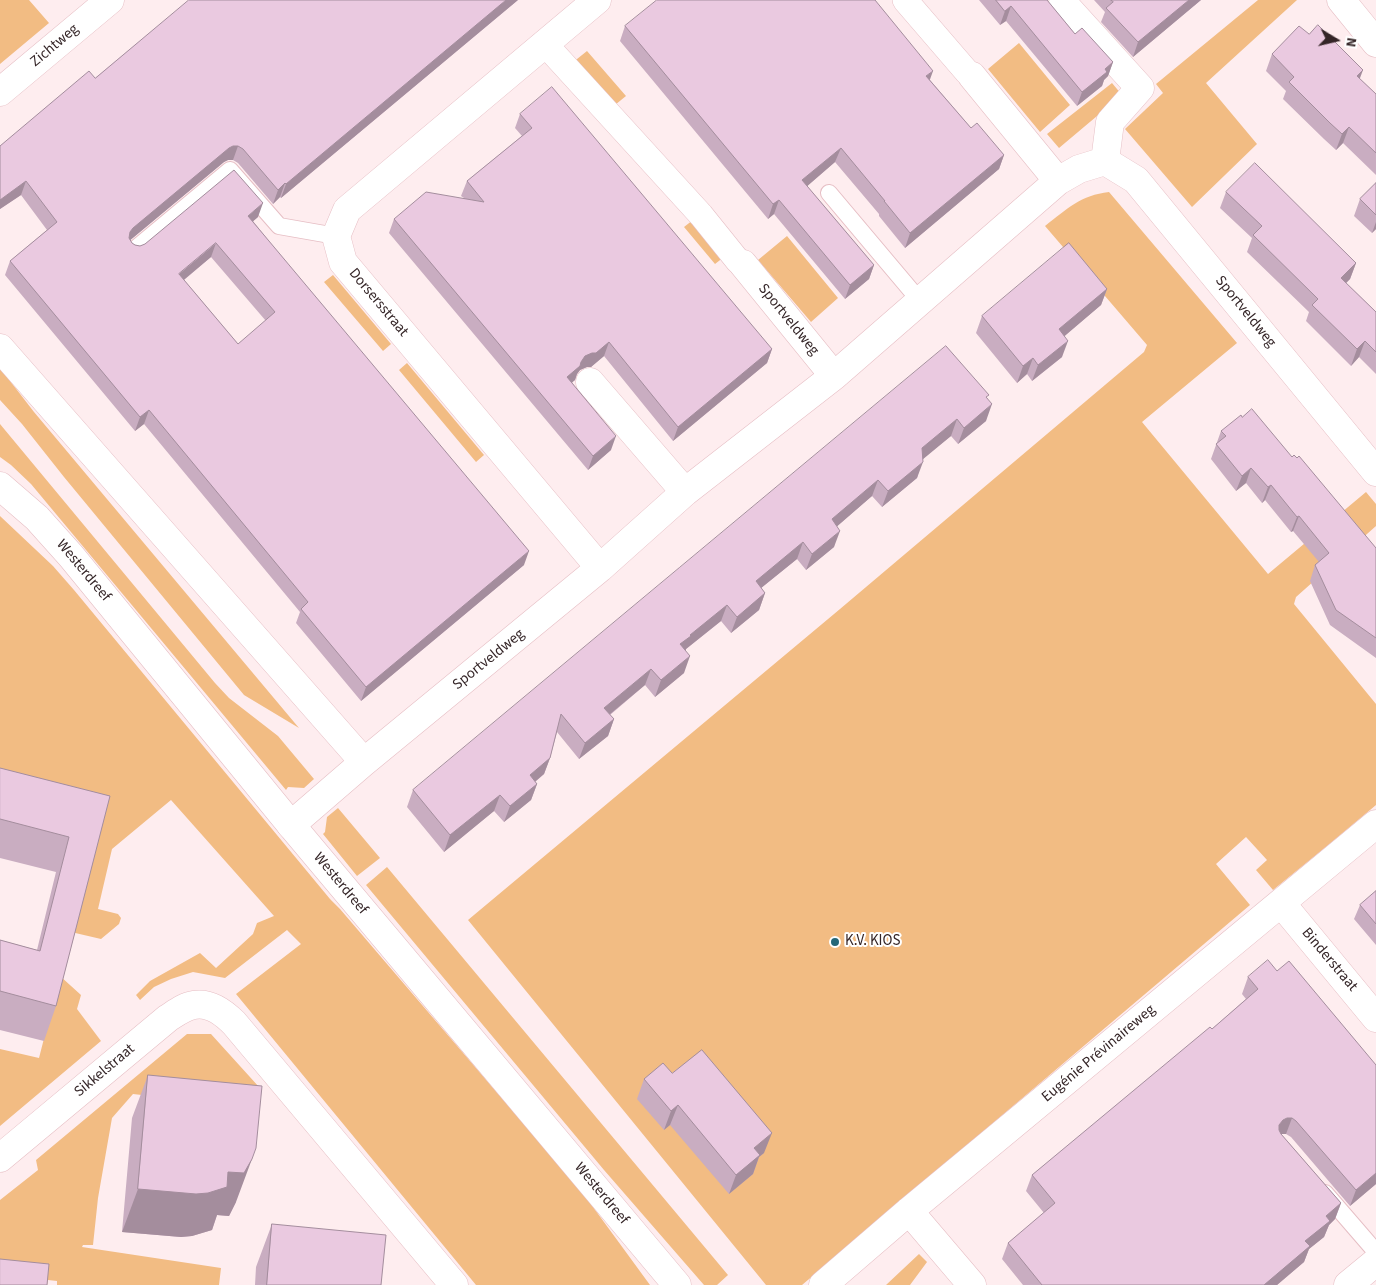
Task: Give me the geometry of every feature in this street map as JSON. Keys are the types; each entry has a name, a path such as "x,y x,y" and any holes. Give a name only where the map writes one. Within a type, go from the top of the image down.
{"street":[{"name":"Zichtweg","path":"0,92 110,0"},
{"path":"336,236 347,210 597,0"},
{"path":"905,0 970,74 1058,181"},
{"path":"1341,0 1376,43"},
{"path":"1063,4 1140,88 1110,122 1105,161"},
{"path":"545,44 701,215 740,263"},
{"name":"Sportveldweg","path":"291,825 364,762 600,568 685,492 834,376 1058,181 1079,169 1105,161 1136,180 1376,472"},
{"name":"Dorsersstraat","path":"336,236 343,262 600,568"},
{"name":"Sportveldweg","path":"740,263 834,376"},
{"path":"0,348 364,762"},
{"path":"590,382 685,492"},
{"name":"Westerdreef","path":"0,486 37,518 71,556 291,825 678,1285"},
{"name":"Eugénie Prévinaireweg","path":"823,1285 909,1211 1376,824"},
{"name":"Binderstraat","path":"1281,903 1376,1018"},
{"name":"Sikkelstraat","path":"0,1158 168,1018 183,1009 194,1005 203,1005 217,1010 234,1023 454,1285"},
{"path":"909,1211 972,1285"},
{"path":"1348,1285 1376,1262"}],"lane":[{"path":"134,250 230,170 279,226 336,236"},
{"path":"829,193 920,301"},
{"path":"1314,1180 1376,1252"}],"shaded area":[{"path":"0,0 29,0 49,23 0,64"},
{"path":"1258,0 1297,0 1206,83 1257,144 1192,207 1125,129 1163,93 1156,84"},
{"path":"1019,43 1070,105 1040,132 988,69"},
{"path":"587,51 626,96 610,109 572,63"},
{"path":"1112,83 1122,95 1059,148 1047,134"},
{"path":"1109,192 1237,343 1142,422 1268,574 1366,492 1376,504 1376,526 1296,597 1294,604 1376,704 1376,805 1273,890 1256,870 1267,860 1246,837 1216,864 1250,905 802,1285 766,1285 468,920 1144,352 1147,345 1045,226 1082,200 1090,196"},
{"path":"698,216 729,253 715,264 684,227"},
{"path":"787,236 838,298 811,322 758,260"},
{"path":"333,275 391,344 383,351 324,282"},
{"path":"407,363 484,455 476,462 399,370"},
{"path":"0,368 34,412 299,728 244,695 22,424 0,400"},
{"path":"0,424 215,683 229,698 278,736 314,779 304,788 288,787 286,790 31,484 0,457"},
{"path":"0,516 53,566 74,590 330,899 582,1192 650,1285 476,1285 236,994 301,944 287,930 225,978 193,972 154,987 140,1000 136,995 150,981 200,953 216,968 253,934 257,923 274,916 171,800 112,849 98,909 118,914 121,918 119,924 101,939 71,932 98,827 0,802"},
{"path":"338,808 380,858 357,876 323,834 327,817"},
{"path":"387,867 728,1275 717,1285 704,1285 604,1170 366,885"},
{"path":"60,976 81,995 77,1009 101,1041 0,1126 0,1049 39,1058"},
{"path":"187,1034 211,1034 259,1087 256,1108 133,1094 112,1118 98,1198 93,1245 83,1245 82,1247 221,1268 219,1285 57,1285 57,1281 48,1280 47,1285 0,1283 0,1200 38,1170 36,1160"},
{"path":"919,1254 927,1262 910,1285 886,1285"}],"building":[{"path":"189,0 506,0 278,190 243,149 233,146 130,232 129,238 132,243 140,246 145,244 234,170 263,203 248,216 529,551 366,687 301,609 308,602 149,410 140,417 10,261 57,222 26,181 0,200 0,146 89,71 95,78","holes":["216,243 275,312 238,344 179,274"]},
{"path":"657,0 875,0 933,71 926,76 971,128 977,123 1004,155 910,233 841,148 802,180 874,265 850,285 779,200 773,204 625,26"},
{"path":"996,0 1047,0 1075,34 1082,28 1113,62 1105,69 1107,72 1082,92 1011,6 1005,11"},
{"path":"1111,0 1189,0 1138,42 1106,8 1113,2"},
{"path":"1318,25 1363,70 1357,76 1376,94 1376,153 1349,127 1342,134 1330,123 1289,82 1294,77 1272,54 1299,26 1309,34"},
{"path":"552,87 772,349 678,427 609,342 596,353 585,356 580,366 567,377 616,436 593,456 394,219 426,192 484,202 467,181 532,128 520,114"},
{"path":"1255,163 1356,263 1341,278 1376,312 1376,352 1365,341 1357,349 1312,305 1318,299 1253,235 1262,226 1226,192"},
{"path":"1376,183 1376,215 1360,199"},
{"path":"1069,243 1107,289 1059,329 1068,341 1038,365 1033,358 1023,366 982,316"},
{"path":"946,346 989,395 986,397 992,404 964,428 957,419 922,448 923,462 888,491 878,480 832,519 840,531 812,554 803,542 756,581 765,593 737,617 727,605 690,635 680,644 690,656 661,680 651,669 604,708 614,719 585,743 561,714 550,758 530,775 537,784 510,806 500,795 450,835 413,790"},
{"path":"1252,409 1292,457 1294,455 1297,458 1299,456 1376,548 1376,638 1336,610 1315,565 1329,553 1299,516 1297,517 1271,485 1268,487 1251,468 1242,476 1216,444 1226,436 1221,431"},
{"path":"0,768 110,796 56,1006 0,991 0,940 40,951 69,837 0,819"},
{"path":"1376,891 1376,924 1360,905"},
{"path":"1268,960 1277,971 1289,961 1376,1065 1376,1173 1356,1190 1296,1121 1292,1118 1287,1118 1279,1125 1281,1134 1341,1203 1326,1216 1330,1221 1305,1241 1310,1246 1264,1285 1042,1285 1008,1243 1055,1203 1032,1175 1210,1027 1212,1029 1258,989 1248,977"},
{"path":"702,1050 772,1133 754,1148 760,1155 736,1175 678,1105 671,1111 644,1079 663,1063 672,1073"},
{"path":"148,1075 262,1086 256,1148 244,1173 228,1172 227,1187 208,1193 196,1194 138,1189"},
{"path":"272,1224 386,1235 381,1285 267,1285"},
{"path":"0,1259 49,1264 47,1285 0,1285"}],"place":[{"name":"K.V. KIOS","path":"835,942"}]}
